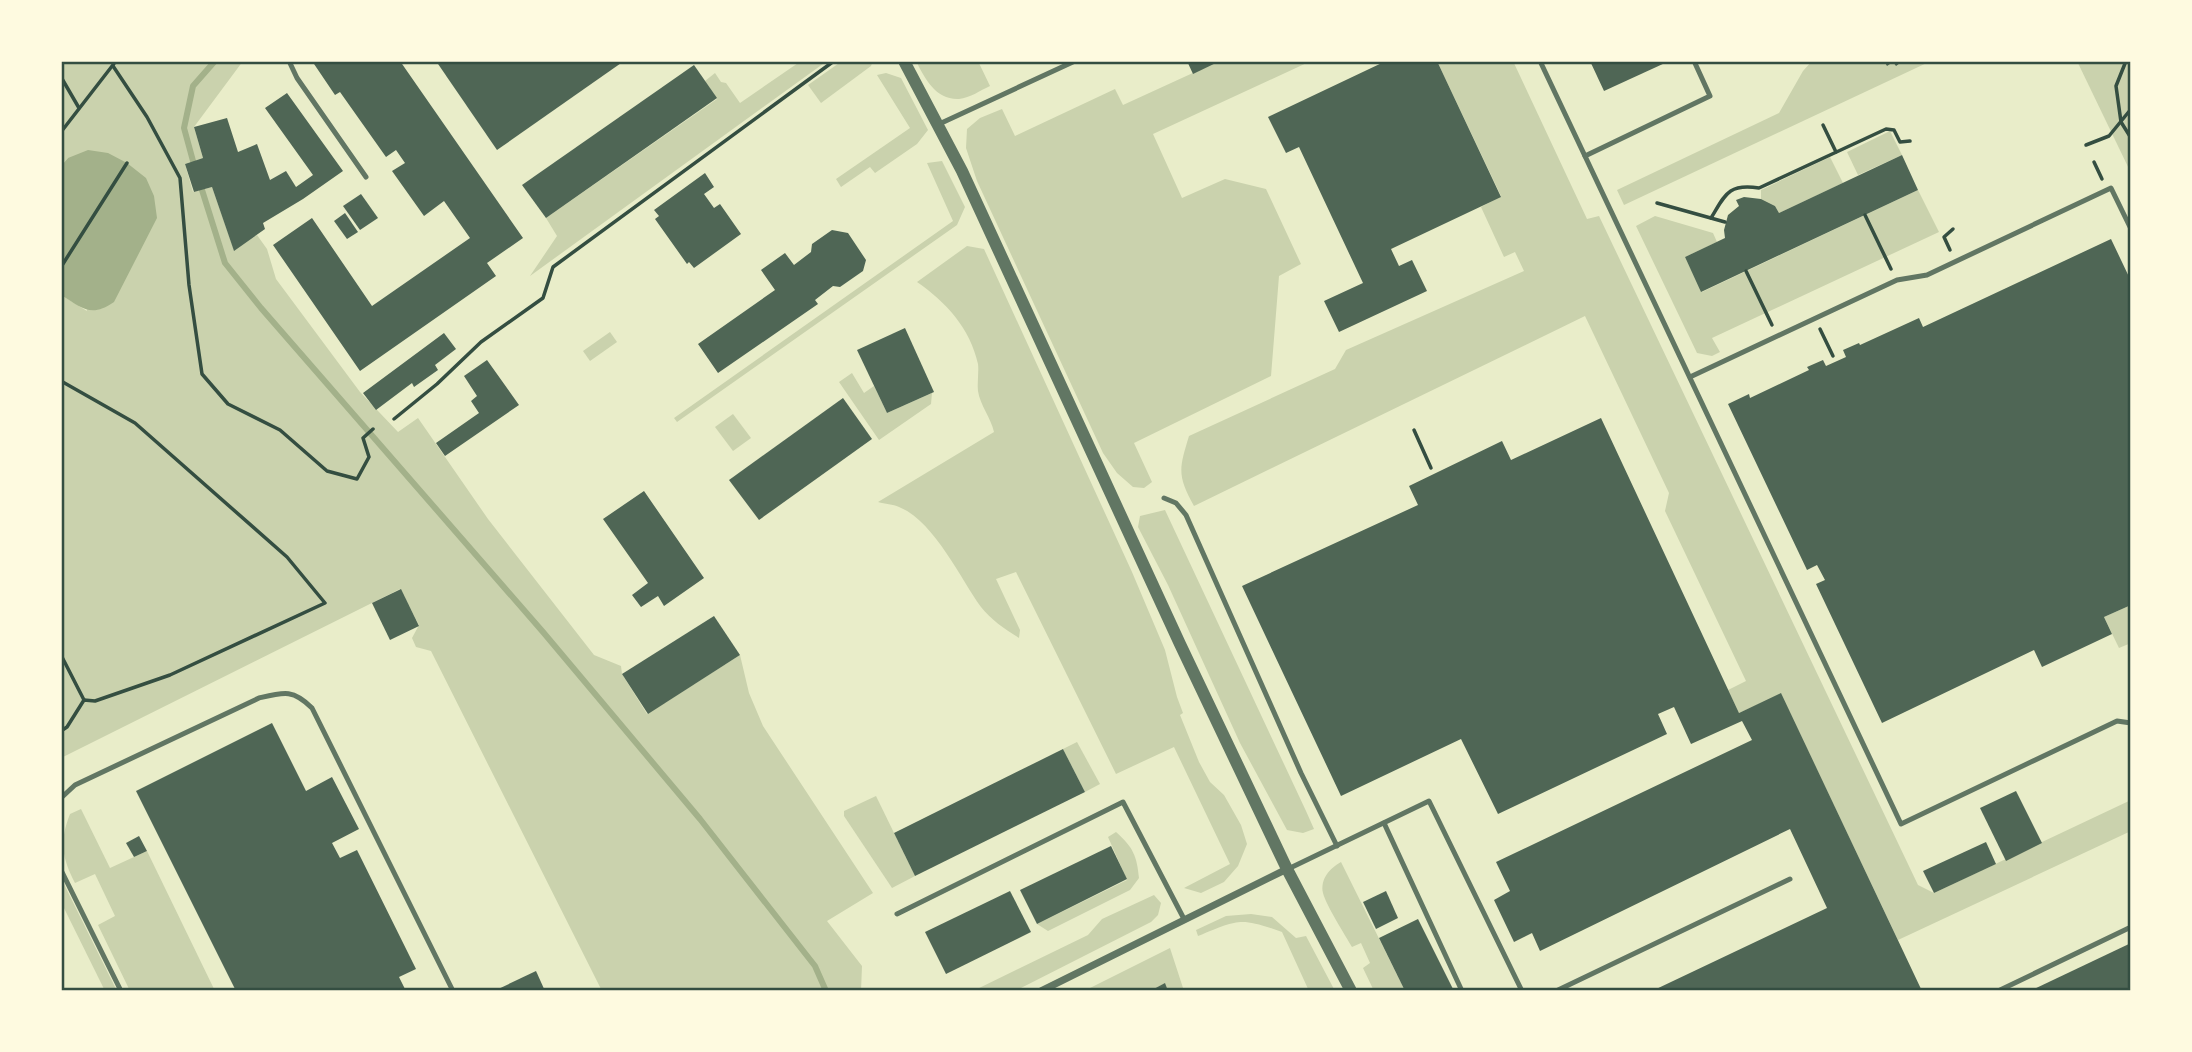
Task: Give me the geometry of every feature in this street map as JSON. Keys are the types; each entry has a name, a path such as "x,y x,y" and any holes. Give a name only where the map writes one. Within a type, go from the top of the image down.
{"street":[{"path":"904,61 962,171 1287,869 1351,991"},
{"path":"1041,991 1287,869"}],"lane":[{"path":"289,61 297,78 366,177"},
{"path":"937,125 1075,61"},
{"path":"1540,61 1901,824 2118,721 2131,723"},
{"path":"1585,156 1710,96 1694,61"},
{"path":"1690,377 1897,280 1927,275 1956,262 2111,188 2131,229"},
{"path":"1164,498 1176,503 1186,515 1301,773 1337,846"},
{"path":"61,798 75,785 258,698 282,694 300,697 312,708 453,991"},
{"path":"897,914 1123,802 1184,919"},
{"path":"1287,869 1429,802 1522,991"},
{"path":"1384,823 1462,991"},
{"path":"61,870 121,991"},
{"path":"1556,991 1790,879"},
{"path":"1998,991 2131,927"}],"path":[{"path":"394,419 437,384 481,342 543,298 553,267 834,61"},
{"path":"2126,61 2116,86 2121,122 2131,138"},
{"path":"61,132 114,64 180,178 189,285 201,374 228,404 281,430 327,471 358,479 369,457 363,438 373,429"},
{"path":"61,77 79,108"},
{"path":"2086,145 2109,136 2131,109"},
{"path":"1823,125 1836,152"},
{"path":"1711,218 1726,193 1741,187 1759,188 1886,129 1894,130 1900,142 1910,141"},
{"path":"61,267 127,163"},
{"path":"1657,203 1725,222"},
{"path":"1864,215 1897,280"},
{"path":"1953,229 1944,237 1956,262"},
{"path":"1746,271 1778,336"},
{"path":"1815,318 1833,356"},
{"path":"61,381 135,423 287,556 325,603 170,675 94,701 84,700"},
{"path":"1414,430 1431,467"},
{"path":"61,655 84,700"},
{"path":"61,731 67,727 84,700"}],"shaded area":[{"path":"61,61 243,61 194,127 203,158 185,164 193,192 212,187 234,250 257,235 267,249 276,279 360,392 398,432 418,418 488,519 594,655 621,666 622,674 647,714 740,655 749,693 763,726 873,893 827,921 862,966 861,991 602,991 431,651 416,647 412,638 419,625 400,589 61,758 61,295 87,311 68,158 61,166"},
{"path":"801,61 827,61 530,276 557,236 546,218 717,99 705,81 715,73 740,103"},
{"path":"842,61 873,61 871,66 821,103 808,85"},
{"path":"916,61 978,61 990,86 959,99 944,96 927,81"},
{"path":"1219,61 1311,61 1153,134 1182,198 1225,179 1266,189 1301,264 1279,276 1271,376 1134,443 1152,482 1144,488 1133,487 1117,473 1103,453 977,181 966,148 967,129 980,118 1002,109 1015,136 1115,89 1123,105"},
{"path":"1437,61 1513,61 1587,219 1599,216 1918,885 1934,893 2131,800 2131,831 1898,940 1781,694 1739,713 1728,690 1746,681 1665,511 1669,493 1585,316 1194,506 1181,472 1189,436 1335,369 1346,350 1524,271 1515,252 1504,257 1481,207 1501,196"},
{"path":"1812,61 1931,61 1624,205 1617,190 1779,113 1803,71"},
{"path":"2077,61 2131,61 2131,173"},
{"path":"886,73 901,78 928,130 917,144 875,173 870,167 841,187 836,179 910,128 877,75"},
{"path":"1890,131 1902,155 1858,175 1847,152"},
{"path":"88,150 108,153 146,178 154,196 157,218 114,302 93,310 81,307 61,295 61,166 68,158"},
{"path":"1830,157 1843,183 1779,213 1775,206 1761,199 1761,190"},
{"path":"942,161 965,207 957,225 677,422 674,418 953,221 927,163"},
{"path":"1918,190 1939,232 1712,338 1720,352 1712,356 1697,353 1636,226 1655,216 1713,233 1717,242 1685,257 1702,292"},
{"path":"967,246 984,249 1165,650 1183,713 1180,715 1199,762 1210,782 1224,795 1241,825 1247,844 1238,866 1224,882 1201,893 1184,888 1230,864 1174,747 1116,774 1016,572 996,579 1020,630 1019,638 985,612 924,524 899,507 878,502 994,432 979,396 978,364 969,339 947,307 917,282"},
{"path":"610,332 617,342 590,361 583,351"},
{"path":"852,373 864,393 874,386 887,413 932,393 931,404 879,440 839,382"},
{"path":"733,414 751,438 733,451 715,427"},
{"path":"1165,510 1314,829 1303,833 1287,830 1240,743 1168,585 1138,527 1140,516"},
{"path":"2131,605 2131,643 2119,648 2104,617"},
{"path":"1077,742 1100,784 1085,792 1063,749"},
{"path":"876,796 915,876 892,888 844,816 844,811"},
{"path":"81,809 110,868 147,851 215,991 130,991 98,925 115,916 95,874 75,883 67,865 64,833 70,814"},
{"path":"1116,832 1130,847 1137,864 1139,878 1130,890 1048,931 1037,924 1127,880 1108,837"},
{"path":"1341,862 1405,991 1374,991 1363,968 1370,963 1361,943 1352,947 1328,905 1322,888 1324,879 1333,867"},
{"path":"61,878 117,991 105,991 61,902"},
{"path":"1154,895 1161,903 1158,915 1151,922 1015,991 973,991 1088,935 1102,919"},
{"path":"1251,914 1272,917 1296,938 1306,936 1335,991 1309,991 1282,932 1240,922 1198,936 1196,930 1226,916"},
{"path":"1170,948 1184,991 1168,991 1164,984 1150,991 1084,991"}],"building":[{"path":"312,61 400,61 523,238 487,263 496,276 360,371 273,245 312,218 372,306 470,238 444,201 424,216 392,171 405,163 396,150 386,157 340,92 335,95"},
{"path":"436,61 624,61 497,150"},
{"path":"1187,61 1220,61 1193,74"},
{"path":"1386,61 1437,61 1501,197 1391,249 1399,266 1412,260 1427,291 1339,332 1324,301 1363,283 1299,147 1286,153 1268,117"},
{"path":"1590,61 1664,61 1665,63 1604,91"},
{"path":"1884,61 1903,61 1896,66 1893,62 1887,66"},
{"path":"694,65 717,98 546,218 522,185"},
{"path":"287,93 343,171 263,223 265,229 234,251 212,187 194,192 185,164 203,158 194,127 227,118 238,152 257,144 270,180 286,171 296,187 313,175 265,108"},
{"path":"1902,155 1918,190 1701,292 1685,257 1725,238 1728,215 1739,206 1736,200 1744,197 1761,199 1775,206 1779,213"},
{"path":"705,173 714,187 704,194 714,208 720,204 741,234 694,268 689,262 687,264 655,219 659,216 654,210"},
{"path":"361,194 378,218 360,230 343,206"},
{"path":"345,213 358,232 347,239 334,221"},
{"path":"832,230 848,233 866,260 863,271 840,287 833,286 815,300 818,304 718,373 698,344 775,290 761,270 785,253 794,265 811,252 812,244"},
{"path":"2111,239 2131,281 2131,605 2104,617 2112,634 2042,667 2034,650 1882,723 1816,584 1825,580 1817,565 1807,570 1728,404 1749,394 1750,398 1809,370 1807,367 1823,360 1826,366 1846,357 1843,350 1919,318 1923,327"},
{"path":"905,328 934,392 887,413 857,350"},
{"path":"444,333 456,349 435,365 438,370 414,387 412,383 376,410 363,393"},
{"path":"487,360 519,405 445,456 436,443 479,413 471,401 477,396 464,376"},
{"path":"843,398 872,439 759,520 729,480"},
{"path":"1601,418 1739,713 1781,693 1922,991 1652,991 1827,908 1790,829 1540,951 1532,933 1514,942 1494,900 1510,891 1496,862 1752,740 1742,721 1691,744 1674,707 1658,714 1667,734 1498,814 1461,739 1341,796 1242,586 1418,505 1409,486 1502,441 1511,460"},
{"path":"644,491 704,578 664,606 658,596 641,607 632,595 648,583 603,519"},
{"path":"401,589 419,626 390,640 372,603"},
{"path":"714,616 740,655 648,714 622,674"},
{"path":"272,723 306,791 332,777 359,829 332,843 340,858 357,850 416,969 399,977 406,991 236,991 136,791"},
{"path":"1063,749 1085,792 915,876 894,833"},
{"path":"2016,791 2042,843 2006,861 1980,808"},
{"path":"139,836 147,851 134,857 126,843"},
{"path":"1986,842 1996,864 1934,893 1923,871"},
{"path":"1111,846 1127,879 1037,924 1020,890"},
{"path":"1010,891 1031,932 946,974 925,932"},
{"path":"1386,891 1398,918 1376,929 1363,902"},
{"path":"1418,919 1454,991 1405,991 1379,938"},
{"path":"2131,943 2131,991 2030,991"},
{"path":"536,971 545,991 494,991"},
{"path":"1165,983 1168,991 1150,991"}],"waterway":[{"path":"193,161 184,128 193,86 215,61"},
{"path":"202,190 225,263 700,819 815,966 826,991"}]}
